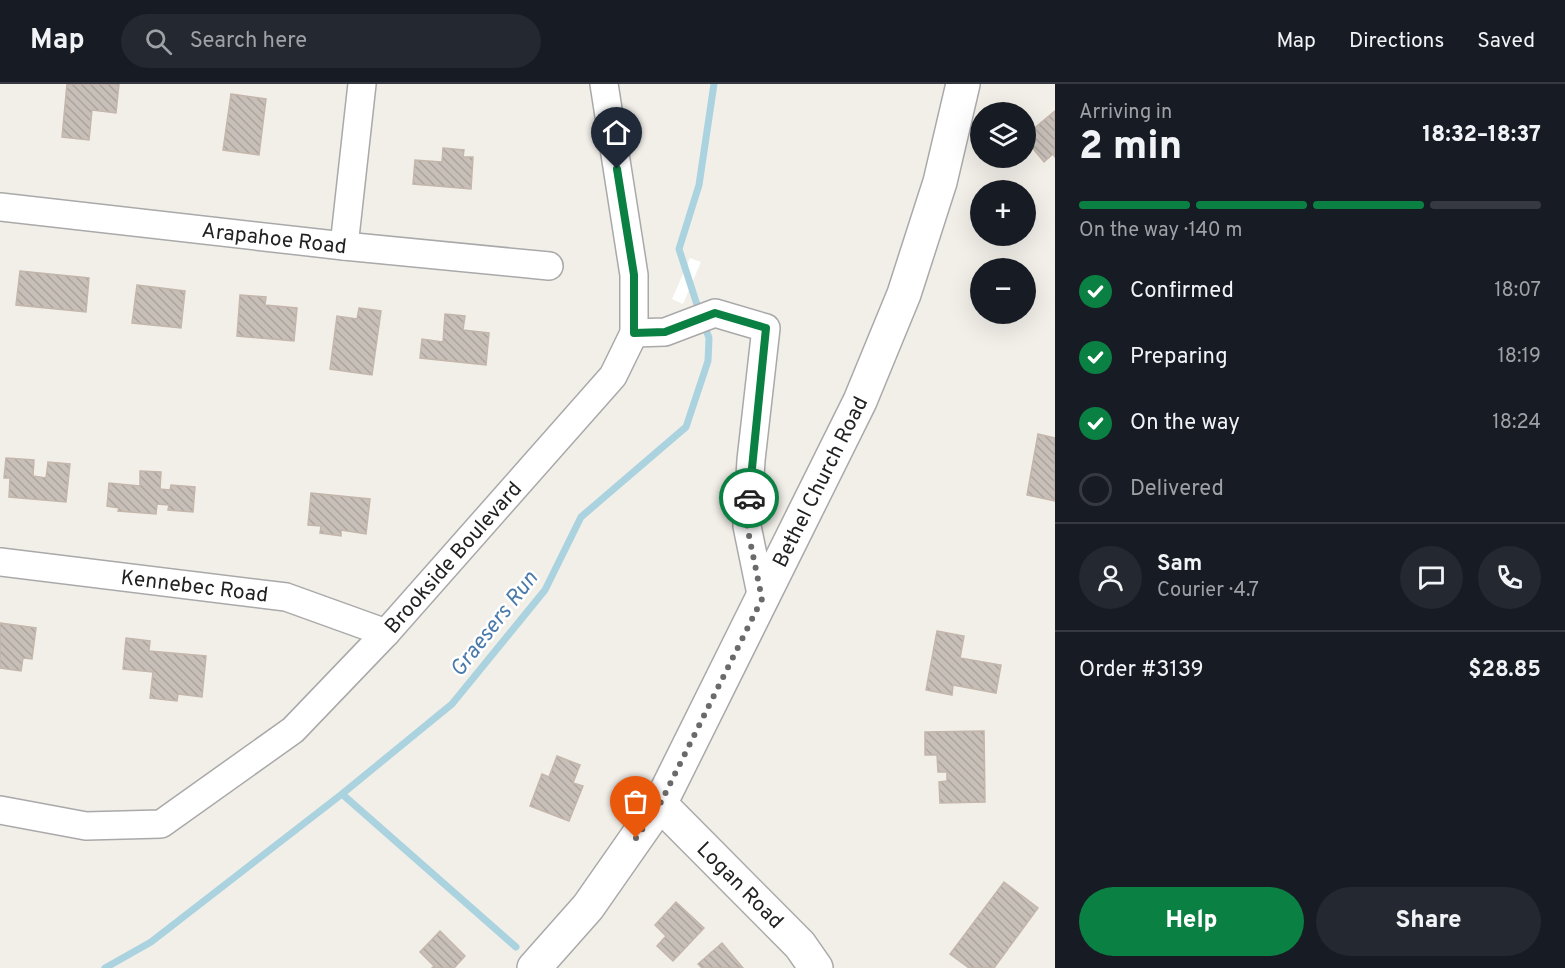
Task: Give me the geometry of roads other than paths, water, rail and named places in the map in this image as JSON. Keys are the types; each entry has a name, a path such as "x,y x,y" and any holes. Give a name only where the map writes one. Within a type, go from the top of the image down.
{"street":[{"path":"344,246 362,84"},
{"path":"604,84 634,275 634,333 665,332 715,313 766,328 747,526 762,599"},
{"name":"Bethel Church Road","path":"534,968 588,907 660,804 860,401 904,294 940,182 963,84"},
{"name":"Arapahoe Road","path":"0,207 344,246 549,266"},
{"name":"Brookside Boulevard","path":"0,810 86,826 161,824 293,730 386,633 613,376 634,333"},
{"name":"Kennebec Road","path":"0,562 286,597 386,633"},
{"name":"Logan Road","path":"660,804 801,945 816,968"}],"waterway":[{"name":"Graesers Run","path":"700,314 679,249 699,185 714,84"},
{"name":"Graesers Run","path":"105,968 151,942 342,794 452,704 545,590 581,517 686,427 708,361 709,338 704,324"},
{"path":"342,794 516,947"}]}
